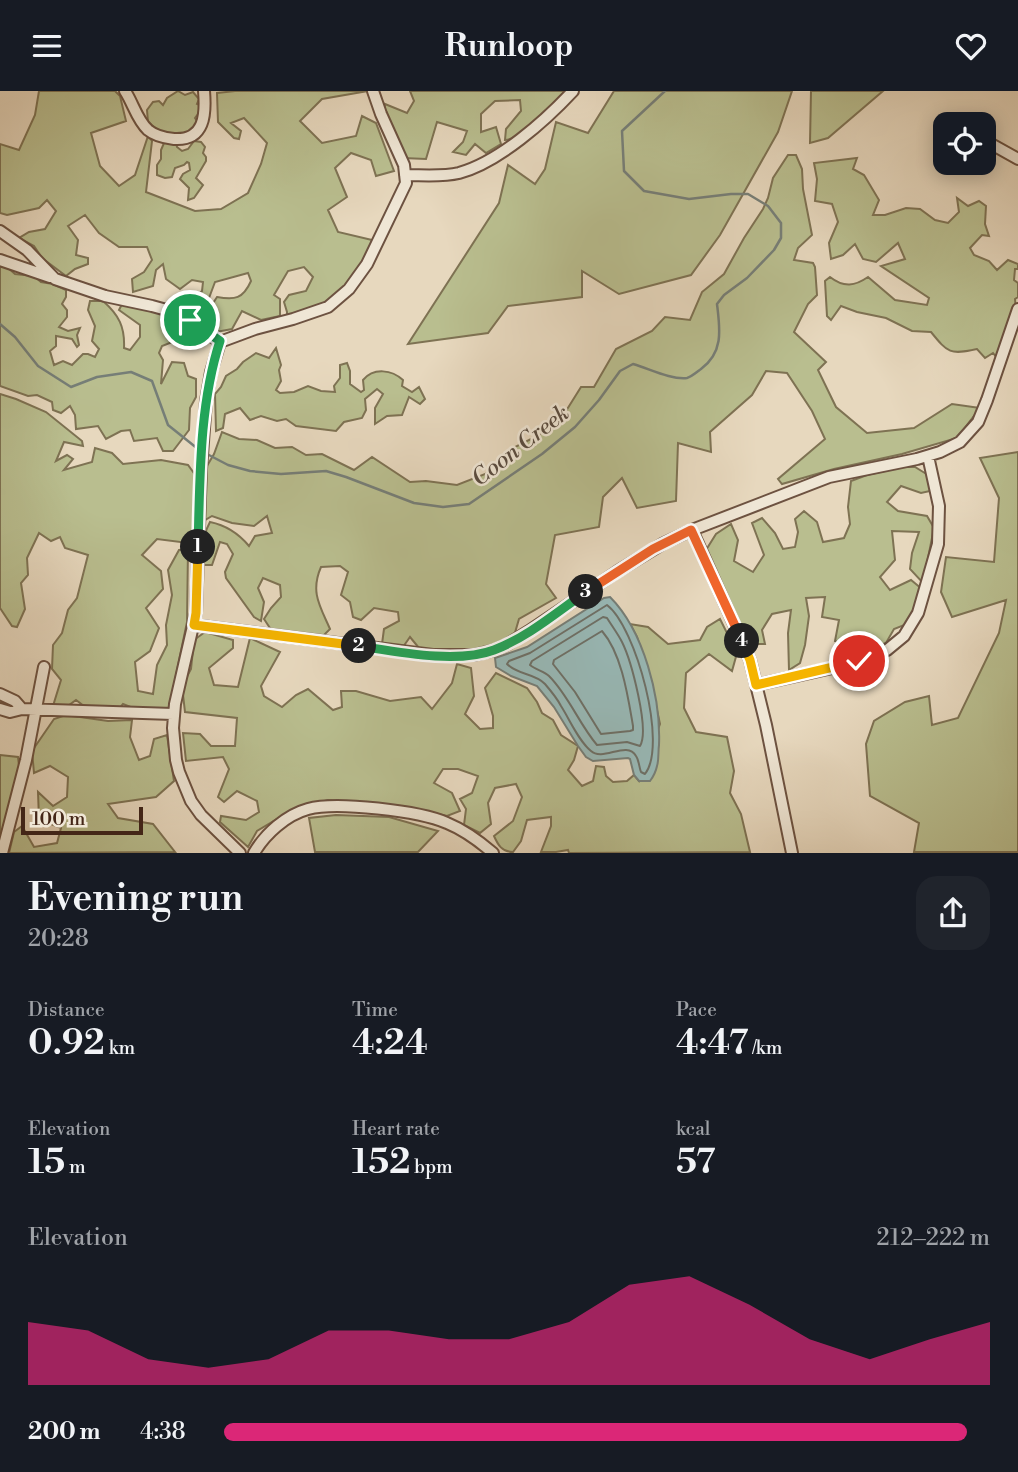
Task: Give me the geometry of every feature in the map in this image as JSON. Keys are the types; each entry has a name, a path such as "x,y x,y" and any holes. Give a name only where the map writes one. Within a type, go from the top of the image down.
{"street":[{"path":"125,91 147,129 157,136 177,139 189,137 201,126 204,117 204,91"},
{"path":"220,341 318,311 338,300 367,264 406,183 404,165 373,91"},
{"path":"405,175 458,173 490,160 548,115 573,91"},
{"path":"996,147 1018,159"},
{"path":"0,231 27,250 55,279"},
{"path":"0,260 105,296 174,312 220,341"},
{"path":"194,625 419,654 474,655 495,650 529,631 653,549 691,530 829,477 928,456 960,442 978,422 1018,309"},
{"path":"220,341 209,382 202,452 196,613 173,714 176,759 183,785 201,815 240,852"},
{"path":"756,685 859,661 887,650 904,636 918,613 938,544 939,506 928,456"},
{"path":"691,530 750,660 792,852"},
{"path":"2,852 26,760 44,667"},
{"path":"0,694 15,701 22,709"},
{"path":"0,709 10,712 22,709 173,714"},
{"path":"254,852 277,827 296,814 323,806 337,806 429,816 467,833 493,852"}],"green space":[{"path":"39,91 115,91 120,96 126,121 91,133 100,166 119,186 135,175 148,136 152,141 146,192 195,211 221,209 248,193 267,143 244,118 231,123 241,131 239,139 234,138 218,122 217,93 368,91 322,99 300,121 322,143 356,136 362,116 376,123 394,171 376,176 371,160 351,153 335,168 347,197 328,210 338,232 372,240 363,266 332,300 287,318 284,302 289,295 306,291 313,277 304,267 288,271 274,295 280,299 280,316 261,320 242,311 232,329 216,332 209,327 208,311 217,297 234,298 245,292 251,281 248,273 215,282 209,298 196,309 195,298 202,291 203,282 192,280 180,289 166,279 163,264 156,270 153,286 133,292 132,279 144,272 152,260 147,247 119,247 99,233 85,215 68,226 78,240 76,255 88,258 88,264 66,276 42,258 34,246 19,238 29,232 45,229 56,211 47,200 39,208 7,215 0,213 0,144 19,150 35,115"},
{"path":"178,91 185,95 193,92 199,99 197,104 201,110 195,118 195,130 165,133 148,122 147,110 153,102 159,101 163,105 167,98"},
{"path":"410,91 565,91 529,127 505,140 506,129 521,111 520,100 495,101 481,114 481,132 496,127 501,144 486,153 475,144 466,155 453,152 463,142 467,131 437,122 426,159 403,158 384,112 385,104 407,113 414,101"},
{"path":"614,91 792,91 778,132 720,235 691,275 619,294 582,271 582,297 508,306 488,333 408,344 499,203 508,165 535,184 545,169 556,122 588,133"},
{"path":"811,91 883,91 828,138 810,143"},
{"path":"194,141 201,142 205,147 203,153 206,161 196,178 203,185 194,198 188,200 189,188 180,179 190,170 189,163 175,168 172,177 165,178 157,175 157,165 164,143 176,143 182,151 188,149"},
{"path":"788,155 796,155 802,169 812,235 798,248 794,260 813,263 817,295 808,304 794,332 826,362 818,370 836,407 867,433 914,428 952,404 980,408 957,438 782,484 778,479 825,439 812,411 787,373 766,371 752,395 710,432 711,452 678,443 676,501 637,508 622,478 603,497 599,527 555,535 546,584 556,598 519,619 514,636 489,648 441,652 419,648 410,637 403,647 382,644 384,629 399,621 398,612 374,608 361,620 353,617 350,602 341,595 348,572 340,566 321,567 318,576 316,592 330,629 322,637 272,631 264,619 281,597 280,585 263,578 258,588 264,602 261,621 254,617 226,578 225,572 233,554 227,544 220,542 212,565 204,565 202,543 210,522 231,531 249,546 255,536 272,533 267,516 254,526 232,523 212,516 205,520 202,514 204,471 222,432 239,439 257,440 275,448 292,447 306,455 322,454 354,470 372,457 410,482 457,485 493,471 515,447 549,430 557,415 566,411 581,387 594,387 616,349 652,331 665,317 690,320 702,292 724,274 763,209 773,178"},
{"path":"857,158 853,169 864,175 879,200 873,215 885,215 906,208 920,209 935,220 948,223 959,212 957,198 968,206 979,201 986,206 985,224 989,236 982,235 970,248 974,255 989,261 997,270 1008,260 1018,264 1014,280 1018,283 1016,311 997,358 993,353 985,358 977,349 950,351 931,332 912,331 886,318 841,306 831,320 827,316 825,281 830,277 849,285 868,277 895,300 927,305 929,298 881,266 905,259 898,243 876,262 863,259 855,244 843,255 831,259 829,243 838,222 832,204 815,201 817,179 814,163"},
{"path":"0,266 7,267 15,274 34,276 41,282 66,290 62,304 67,310 67,317 59,327 68,331 80,328 77,335 79,345 77,347 72,339 56,336 56,346 50,351 54,365 63,361 72,365 83,354 95,357 99,349 92,341 95,326 88,310 90,301 103,301 113,311 122,328 124,348 130,350 140,337 140,325 119,310 122,304 160,310 163,317 170,313 187,326 180,339 162,346 159,353 163,360 161,384 172,362 184,363 188,376 196,379 196,397 190,408 189,430 173,451 163,451 157,438 134,441 130,430 121,431 106,439 98,426 76,429 75,415 70,406 61,413 53,410 52,402 37,395 28,396 0,386"},
{"path":"276,348 281,365 281,381 276,390 280,393 294,392 308,386 335,392 334,386 340,378 340,365 347,363 350,384 361,392 364,390 363,380 367,376 383,371 399,377 403,380 402,386 412,392 419,387 425,399 420,404 409,397 402,415 387,416 375,424 375,408 383,394 377,389 365,399 366,410 362,418 344,422 336,431 296,426 286,419 277,421 261,416 250,420 240,408 225,414 223,428 216,431 215,394 226,376 256,353 269,358"},
{"path":"0,394 46,412 82,441 83,446 64,442 56,461 67,455 73,459 64,470 92,462 95,448 112,453 123,464 161,460 188,465 196,476 195,525 188,543 157,539 142,555 161,571 163,589 146,608 159,628 150,651 135,662 138,691 153,694 157,665 167,645 166,625 172,595 168,570 179,550 188,549 187,622 169,709 133,708 123,704 118,710 84,706 76,700 65,708 53,706 61,680 52,669 53,645 62,633 68,610 77,598 88,555 65,548 60,537 51,541 39,533 27,558 28,575 21,583 25,609 17,627 12,626 0,608"},
{"path":"1018,452 1018,852 914,852 919,823 870,796 866,744 874,721 905,702 929,696 932,725 958,718 999,633 1006,600 952,617 941,592 946,557 994,562 999,498 980,458"},
{"path":"902,467 915,467 928,475 930,491 921,493 901,486 887,502 898,511 927,516 934,528 923,583 910,569 919,532 892,531 895,560 880,577 890,590 911,580 922,589 915,611 907,624 894,629 886,643 864,651 835,641 839,620 822,617 825,597 806,598 809,616 805,645 800,663 789,670 788,633 791,610 772,614 762,630 765,644 755,644 741,626 706,550 716,534 731,524 738,540 734,561 753,572 764,555 752,523 762,518 775,533 783,549 795,547 798,532 795,519 804,511 817,522 823,542 844,538 850,524 848,507 851,481"},
{"path":"720,619 737,653 732,671 709,654 686,673 684,708 696,732 727,737 734,771 730,793 741,814 750,852 541,852 551,826 551,817 527,820 521,841 513,852 506,851 494,836 513,821 522,797 516,784 495,788 488,803 491,824 480,833 464,825 466,809 460,799 472,793 478,776 458,769 443,769 434,783 452,793 460,811 447,816 408,807 328,800 294,809 257,831 248,847 220,822 221,816 246,820 259,812 257,801 237,791 224,802 218,797 229,769 223,757 186,761 183,733 200,734 211,746 235,746 237,718 185,712 182,686 191,669 194,640 205,632 233,640 233,648 209,668 214,685 238,687 250,638 280,652 261,686 264,696 282,707 308,689 333,710 342,707 341,691 356,691 390,701 421,697 432,709 452,683 457,664 471,668 474,696 465,714 480,729 493,728 493,716 485,688 496,673 527,688 542,713 553,720 561,735 578,746 568,770 582,786 593,781 596,766 604,767 606,776 613,782 627,781 634,775 639,781 660,724 650,678 630,624 648,627 668,644 700,640 707,627"},
{"path":"66,715 108,721 132,720 130,737 139,760 150,756 154,739 167,735 174,781 156,797 108,804 118,818 153,824 175,852 9,853 14,832 22,826 34,847 57,843 61,828 39,819 38,792 53,806 67,797 68,777 50,766 34,773 32,751 54,719"},
{"path":"0,755 18,757 20,774 0,842"},
{"path":"336,815 389,817 438,831 418,852 315,852 309,818"}],"water":[{"path":"610,597 622,611 641,646 653,686 659,745 658,764 650,781 639,781 628,758 593,761 586,757 537,686 496,667 495,658 527,647 604,598"}],"waterway":[{"name":"Coon Creek","path":"207,454 228,465 250,471 281,474 326,471 414,503 443,507 469,504 542,454 575,427 620,371 633,364 667,376 687,378 701,369 717,348 717,304 774,250 781,238 781,223 768,206 748,194 689,199 644,191 624,171 622,131 665,91"},
{"name":"Coon Creek","path":"0,324 15,337 38,366 71,387 97,377 131,372 152,381 168,425 198,449"}],"route":[{"path":"190,320 220,341 206,401 194,625 433,655 474,655 508,644 653,549 691,530 750,660 756,685 859,661"}]}
